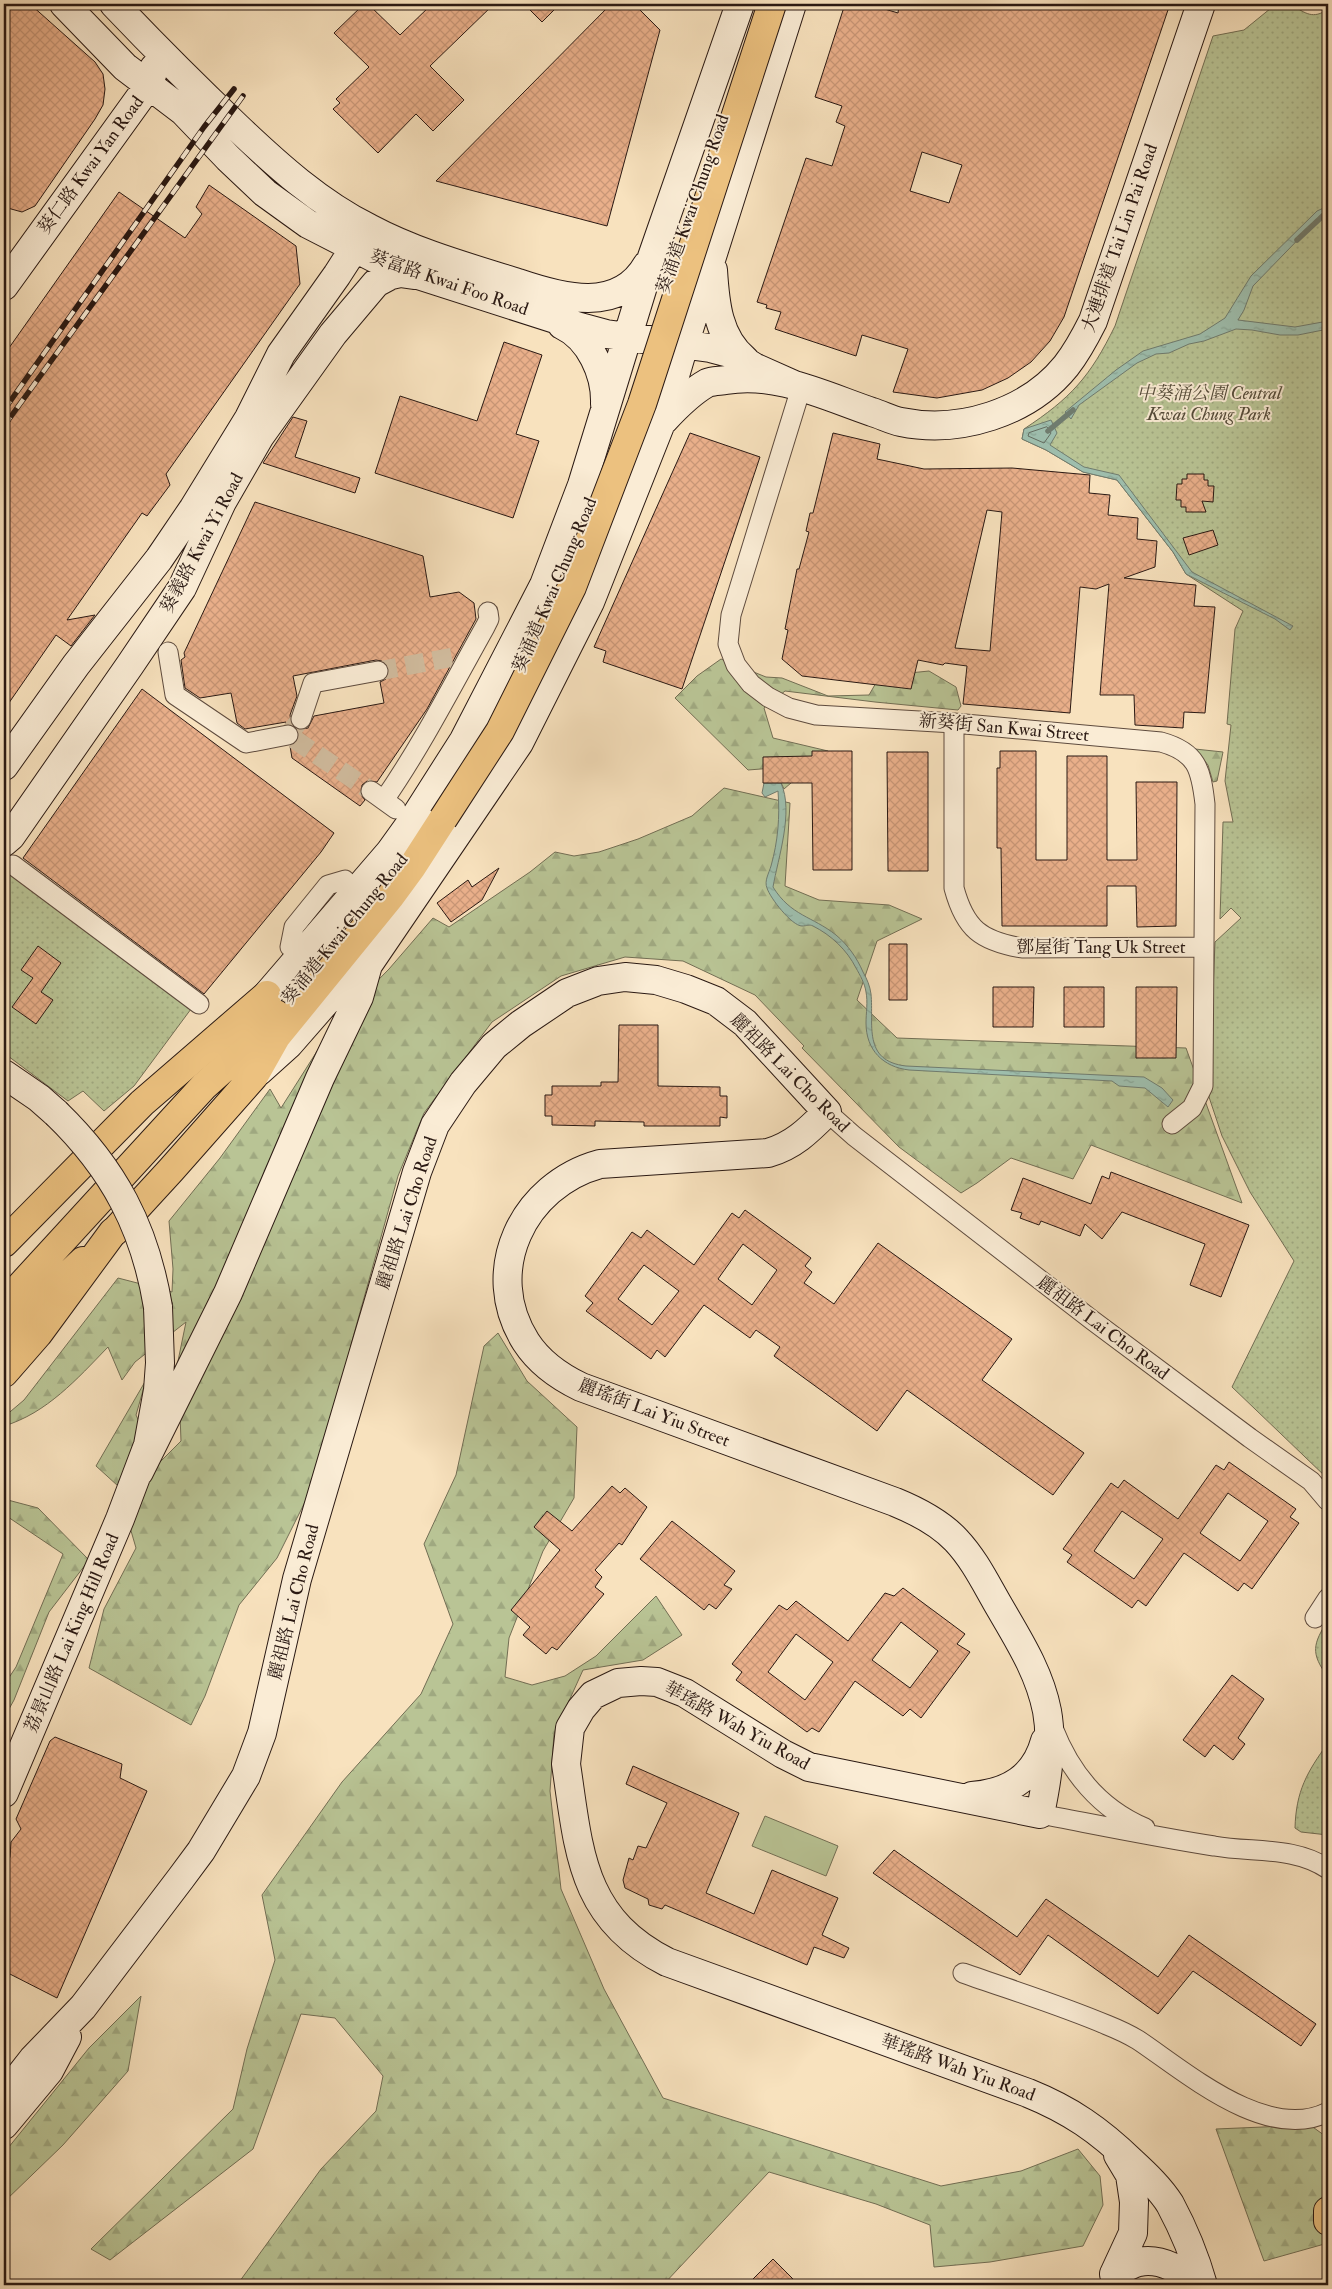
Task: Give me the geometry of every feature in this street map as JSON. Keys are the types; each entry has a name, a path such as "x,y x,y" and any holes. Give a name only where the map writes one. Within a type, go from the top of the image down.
{"main road":[{"name":"葵涌道 Kwai Chung Road","path":"4,1338 22,1318 114,1232 172,1170 254,1076 276,1037 412,868 438,816 524,662 564,573 629,399 760,4"},
{"name":"葵涌道 Kwai Chung Road","path":"4,1304 204,1086 264,1028 354,923 438,816 500,731 572,587 642,404 772,4"},
{"path":"4,1243 142,1103 267,995"},
{"path":"4,1373 38,1334 114,1232"},
{"path":"1328,2211 1328,2221"}],"street":[{"name":"葵富路 Kwai Foo Road","path":"64,4 125,67 183,111 265,193 308,224 360,238 403,245 563,296 595,297 622,291 640,277 652,257"},
{"name":"葵富路 Kwai Foo Road","path":"114,4 200,92 282,169 323,200 390,266 548,318 606,334 684,345"},
{"name":"葵涌道 Kwai Chung Road","path":"204,1086 267,995 390,852 430,795 464,740 544,586 599,436 626,337 652,257 740,4"},
{"name":"葵涌道 Kwai Chung Road","path":"254,1076 289,1044 337,989 368,965 519,743 590,602 661,423 792,4"},
{"name":"大連排道 Tai Lin Pai Road","path":"661,423 675,408 708,383 756,377 779,380 898,422 924,426 986,418 1026,400 1058,375 1080,348 1093,321 1201,4"},
{"name":"葵仁路 Kwai Yan Road","path":"4,286 149,85 154,73 154,57 146,38"},
{"name":"葵義路 Kwai Yi Road","path":"4,766 120,606 159,559 193,509 248,418 281,354 360,238"},
{"path":"712,257 716,302 723,332 740,355 754,367"},
{"name":"葵義路 Kwai Yi Road","path":"8,853 11,836 161,641 182,588 222,502 260,436 333,334 367,293 384,278 400,273 419,275"},
{"path":"548,318 570,328 583,341 593,356 606,389 605,406 599,436"},
{"name":"大連排道 Tai Lin Pai Road","path":"684,345 710,348 733,354 754,367 801,388"},
{"name":"新葵街 San Kwai Street","path":"801,388 731,615 728,644 736,665 751,684 768,697 789,708 816,715 954,723 1160,742 1174,745 1188,753 1196,764 1202,777 1205,804 1203,1086 1192,1108 1172,1124"},
{"path":"120,606 130,599 143,599 153,606 158,618 161,641 175,695 246,743 288,735"},
{"path":"384,800 423,740 465,656 489,619 488,612"},
{"path":"301,719 313,683 378,672"},
{"name":"鄧屋街 Tang Uk Street","path":"954,723 954,888 959,908 980,936 1000,944 1022,948 1203,948"},
{"path":"8,853 199,1004"},
{"path":"290,947 294,927 328,885 345,880"},
{"path":"139,1472 228,1293 320,1078 360,997 368,965"},
{"name":"麗祖路 Lai Cho Road","path":"4,2116 49,2071 83,2007 201,1851 246,1776 262,1733 297,1579 417,1172 435,1125 463,1083 494,1046 521,1024 567,993 598,981 625,977 656,980 686,989 716,1002 745,1023 837,1121 1204,1404 1311,1481 1328,1501"},
{"path":"4,1074 56,1113 94,1153 125,1202 147,1253 158,1307 160,1335 158,1390 148,1445 139,1472"},
{"name":"麗瑤街 Lai Yiu Street","path":"837,1121 803,1136 784,1148 768,1153 615,1161 587,1167 564,1178 544,1194 534,1206 521,1225 513,1245 508,1276 508,1290 514,1318 527,1343 544,1363 581,1388 895,1502 935,1522 956,1540 974,1564 1032,1665 1047,1713 1067,1759 1093,1793 1106,1805 1135,1824 1174,1839"},
{"name":"荔景山路 Lai King Hill Road","path":"4,1793 139,1472"},
{"path":"1315,1618 1328,1598"},
{"name":"華瑤路 Wah Yiu Road","path":"1202,2285 1193,2252 1169,2203 1148,2177 1108,2139 1084,2121 1046,2100 681,1967 645,1949 626,1935 602,1908 590,1882 579,1838 566,1764 570,1728 575,1717 593,1695 618,1683 657,1682 685,1694 783,1754 809,1767 1174,1839 1232,1849 1292,1853 1316,1861 1328,1869"},
{"path":"955,1797 1004,1790 1022,1778 1038,1760 1043,1749 1046,1738 1047,1713"},
{"name":"麗瑤街 Lai Yiu Street","path":"1040,1814 1048,1772 1047,1713"},
{"path":"963,1973 1106,2024 1136,2038 1205,2088 1266,2114 1298,2120 1310,2119 1328,2112"},
{"path":"1108,2139 1130,2175 1134,2202 1132,2233 1109,2279"},
{"path":"1109,2279 1169,2203"},
{"path":"1109,2279 1139,2262 1162,2262 1186,2274 1202,2285"}],"green space":[{"name":"中葵涌公園 Central Kwai Chung Park","path":"1276,4 1290,4 1305,13 1313,15 1328,9 1328,1479 1232,1387 1294,1261 1250,1192 1222,1136 1209,1097 1215,942 1241,918 1231,908 1220,919 1223,822 1233,822 1225,781 1231,725 1227,724 1235,629 1243,611 1186,574 1173,552 1117,480 1083,472 1046,450 1022,439 1024,429 1055,407 1088,373 1115,326 1213,36 1244,30"},
{"path":"721,659 766,677 782,678 828,696 869,695 880,676 929,671 956,687 961,706 958,710 875,702 785,691 764,708 773,738 828,751 784,789 774,768 748,770 675,698 697,676"},
{"path":"1195,749 1223,752 1217,781 1213,782 1208,765"},
{"path":"724,788 790,803 785,886 819,900 889,905 922,919 877,941 857,1000 897,1038 1186,1048 1242,1203 1091,1145 1073,1179 1011,1158 961,1193 899,1147 802,1048 804,1046 755,995 683,961 625,957 561,976 492,1022 424,1113 398,1176 352,1341 327,1458 277,1558 239,1605 205,1696 191,1725 89,1668 104,1609 136,1548 118,1486 96,1466 146,1380 136,1415 158,1464 181,1441 178,1361 186,1322 135,1362 122,1380 108,1347 73,1383 48,1404 20,1420 4,1426 4,1417 24,1400 118,1278 172,1292 173,1269 169,1221 220,1158 270,1089 281,1108 333,1026 389,969 433,918 449,927 530,872 555,852 574,856 599,852 638,839 692,816"},
{"path":"11,874 191,1009 134,1086 104,1111 83,1091 68,1101 4,1053 4,883"},
{"path":"498,1333 527,1381 577,1427 574,1498 543,1551 509,1638 505,1677 532,1685 565,1676 596,1656 656,1596 682,1635 643,1660 583,1670 554,1734 550,1791 561,1889 604,1989 663,2098 941,2186 1021,2171 1078,2149 1100,2176 1103,2205 1083,2246 990,2262 934,2267 930,2225 876,2204 769,2172 663,2285 237,2285 321,2169 376,2111 383,2076 335,2018 301,2014 253,2149 110,2260 91,2249 233,2109 247,2049 275,1960 262,1895 342,1782 421,1694 453,1624 424,1544 456,1475 484,1346"},
{"path":"4,1499 38,1508 89,1560 49,1612 14,1700 4,1718 4,1685 16,1667 63,1554 8,1517 4,1519"},
{"path":"1328,1620 1328,1677 1318,1661 1316,1649 1319,1636"},
{"path":"1328,1743 1328,1835 1301,1832 1295,1828 1300,1792 1314,1763"},
{"path":"765,1816 838,1846 826,1876 752,1846"},
{"path":"141,1996 128,2071 63,2145 4,2202 4,2153 89,2048"},
{"path":"1310,2125 1328,2138 1328,2243 1264,2261 1216,2129"}],"water":[{"path":"1328,206 1328,214 1318,219 1253,286 1238,320 1295,327 1328,321 1328,329 1298,335 1280,335 1236,329 1204,341 1189,344 1169,353 1156,354 1137,363 1079,405 1071,419 1065,412 1116,370 1143,351 1200,334 1225,318 1251,276 1317,211"},
{"path":"1051,420 1057,433 1050,445 1084,467 1119,475 1192,572 1293,626 1290,630 1275,619 1186,574 1173,552 1117,480 1083,472 1046,450 1022,439 1024,429"},
{"path":"764,783 781,783 785,795 786,821 773,887 787,904 836,935 855,957 870,988 873,1039 876,1049 882,1057 892,1063 906,1066 1144,1077 1162,1088 1173,1100 1168,1107 1145,1088 1119,1086 1112,1081 909,1070 884,1061 878,1056 869,1041 866,1023 867,1000 865,989 852,961 843,949 826,934 812,925 798,925 787,917 769,893 766,880 777,838 779,801 778,791 765,797 762,793"}],"building":[{"path":"4,4 30,4 95,62 103,74 105,89 103,105 95,119 35,206 22,212 4,207"},
{"path":"364,4 368,4 400,35 432,4 494,4 430,66 464,100 433,131 416,114 378,153 333,109 340,103 336,99 369,67 334,33"},
{"path":"524,4 560,4 542,22"},
{"path":"611,4 634,4 660,30 607,226 436,181"},
{"path":"845,4 868,4 898,13 899,4 1170,4 1064,317 1050,341 1031,362 1008,378 982,390 937,398 893,392 908,349 862,335 856,356 775,329 781,312 766,308 767,305 757,302 806,158 832,166 845,126 836,122 842,106 815,97","holes":["922,152 962,165 949,203 910,191"]},
{"path":"209,185 296,246 300,284 166,474 170,485 147,516 142,513 67,620 95,615 71,646 56,635 4,710 4,355 119,192 185,238 202,214 196,207"},
{"path":"504,342 542,355 516,434 539,441 513,518 375,473 400,396 477,421"},
{"path":"293,417 307,421 295,457 360,478 355,493 263,463"},
{"path":"690,433 760,457 682,689 603,662 606,651 594,647"},
{"path":"833,433 880,444 877,459 924,469 1012,468 1090,475 1089,493 1110,495 1108,515 1138,518 1137,539 1157,541 1155,567 1124,578 1196,585 1194,606 1215,607 1205,713 1184,712 1183,728 1135,725 1134,695 1100,695 1109,584 1096,589 1080,587 1070,713 963,704 967,666 945,663 943,665 918,660 911,689 802,676 782,659 788,630 785,629 797,569 799,569 809,532 806,531 810,513 813,513","holes":["987,510 1002,512 990,651 955,648"]},
{"path":"1187,474 1204,474 1204,480 1208,480 1208,486 1214,486 1213,502 1202,501 1206,512 1186,512 1186,507 1181,507 1181,500 1176,500 1177,484 1182,484 1182,479 1187,479"},
{"path":"255,502 423,556 430,597 459,592 474,603 476,619 427,709 377,782 367,781 362,785 361,795 365,800 360,806 292,758 290,746 298,739 298,730 308,728 314,716 384,703 380,682 386,679 389,669 382,661 376,660 293,676 297,696 290,715 291,724 286,724 286,722 245,729 237,723 231,693 200,698 185,688 181,660 185,657 184,653"},
{"path":"1213,530 1218,545 1189,555 1183,538"},
{"path":"142,689 334,833 321,852 204,994 23,858"},
{"path":"812,751 852,751 852,870 813,870 812,783 763,783 763,757 812,756"},
{"path":"1000,751 1036,751 1036,860 1067,860 1067,756 1107,756 1107,860 1137,860 1136,782 1177,782 1176,926 1137,927 1136,886 1107,886 1107,926 1002,926 1001,848 997,848 997,768 1000,768"},
{"path":"887,752 928,752 928,871 888,871"},
{"path":"499,868 482,900 451,922 437,903 468,880 472,887"},
{"path":"889,944 907,944 907,1000 889,1000"},
{"path":"38,946 61,963 41,992 53,1000 36,1024 12,1007 33,978 21,970"},
{"path":"993,987 1034,987 1033,1027 993,1027"},
{"path":"1064,987 1104,987 1104,1027 1064,1027"},
{"path":"1136,987 1177,987 1176,1058 1136,1058"},
{"path":"619,1025 658,1025 658,1086 720,1087 720,1096 727,1096 727,1118 720,1117 720,1126 644,1126 644,1122 595,1121 595,1126 552,1125 552,1116 545,1116 545,1095 552,1095 552,1086 601,1086 601,1082 618,1082"},
{"path":"1111,1172 1249,1225 1221,1297 1190,1285 1205,1244 1122,1212 1102,1239 1085,1224 1080,1236 1041,1221 1039,1225 1020,1218 1022,1213 1011,1210 1023,1178 1091,1204 1102,1176 1109,1179"},
{"path":"745,1210 811,1258 805,1266 812,1272 804,1283 834,1304 878,1243 1012,1339 982,1380 1084,1453 1053,1495 907,1390 877,1431 774,1356 780,1347 756,1330 750,1338 704,1305 665,1357 657,1350 651,1359 586,1311 593,1303 585,1296 632,1232 641,1238 647,1230 694,1265 732,1213 739,1218","holes":["743,1244 777,1270 752,1305 718,1279","644,1265 679,1291 652,1325 618,1299"]},
{"path":"1229,1462 1296,1509 1290,1517 1299,1523 1252,1589 1244,1583 1238,1591 1184,1553 1146,1606 1138,1600 1132,1608 1067,1562 1072,1555 1063,1549 1111,1483 1118,1488 1124,1480 1178,1519 1216,1465 1224,1470","holes":["1228,1493 1268,1521 1240,1561 1200,1533","1122,1511 1163,1539 1134,1579 1094,1551"]},
{"path":"612,1486 620,1493 625,1488 647,1507 622,1545 619,1543 595,1570 602,1577 595,1587 604,1594 557,1650 552,1647 546,1654 523,1635 530,1627 511,1610 560,1550 534,1527 547,1511 572,1531"},
{"path":"672,1521 735,1571 724,1585 732,1589 716,1609 709,1604 704,1610 640,1559"},
{"path":"903,1588 965,1634 957,1644 970,1652 921,1718 910,1709 903,1716 855,1681 819,1732 812,1728 807,1732 736,1680 742,1672 732,1664 779,1605 787,1610 796,1601 848,1641 885,1593 894,1596","holes":["901,1622 938,1651 910,1688 872,1660","796,1634 833,1662 805,1700 768,1672"]},
{"path":"1232,1675 1264,1699 1238,1738 1245,1744 1233,1760 1214,1745 1205,1757 1183,1740"},
{"path":"55,1737 122,1764 120,1778 147,1791 57,1998 4,1971 4,1871 10,1857 11,1842 21,1829 16,1819 50,1741"},
{"path":"633,1766 739,1813 706,1893 754,1914 772,1870 838,1898 822,1935 849,1948 844,1958 814,1947 807,1965 665,1905 662,1909 649,1905 648,1899 625,1888 623,1880 629,1858 633,1860 638,1846 646,1848 667,1803 626,1784"},
{"path":"894,1850 1017,1937 1046,1899 1158,1977 1189,1935 1316,2024 1301,2046 1193,1971 1158,2014 1048,1935 1020,1975 873,1873"},
{"path":"773,2259 799,2285 747,2285"}],"waterway":[{"path":"1297,240 1328,211"},
{"path":"1048,431 1073,410"}],"tunnel":[{"path":"378,671 459,656"},
{"path":"301,719 288,735 371,791"}],"railway":[{"path":"4,410 204,127 234,89"},
{"path":"4,426 243,96"}]}
